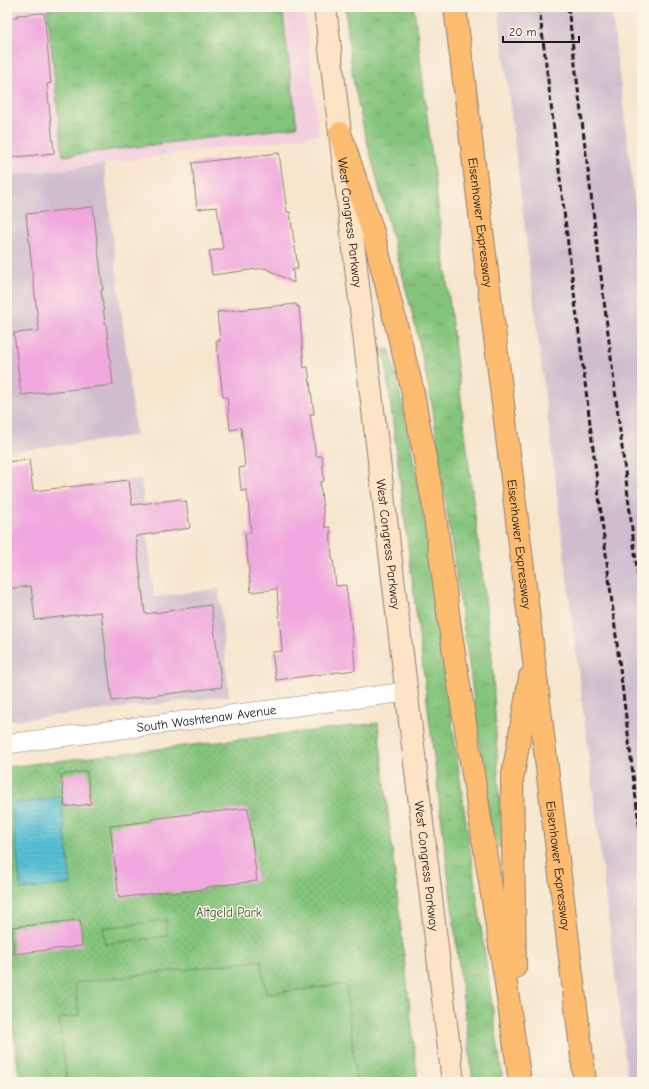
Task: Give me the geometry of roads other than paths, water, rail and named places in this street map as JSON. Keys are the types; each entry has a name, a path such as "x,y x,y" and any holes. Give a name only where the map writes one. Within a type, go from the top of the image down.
{"highway":[{"name":"Eisenhower Expressway","path":"455,7 585,1082"},
{"path":"340,133 373,232 412,388 433,502 451,634 519,1076"},
{"path":"519,1076 515,989 512,780 534,656"}],"street":[{"name":"West Congress Parkway","path":"325,7 453,1082"},
{"name":"South Washtenaw Avenue","path":"7,744 406,692"}],"water":[{"path":"61,797 71,884 21,890 11,804"}],"railway":[{"path":"539,7 642,848"},
{"path":"568,7 642,610"}],"park label":[{"name":"Altgeld Park","path":"229,912"}]}
